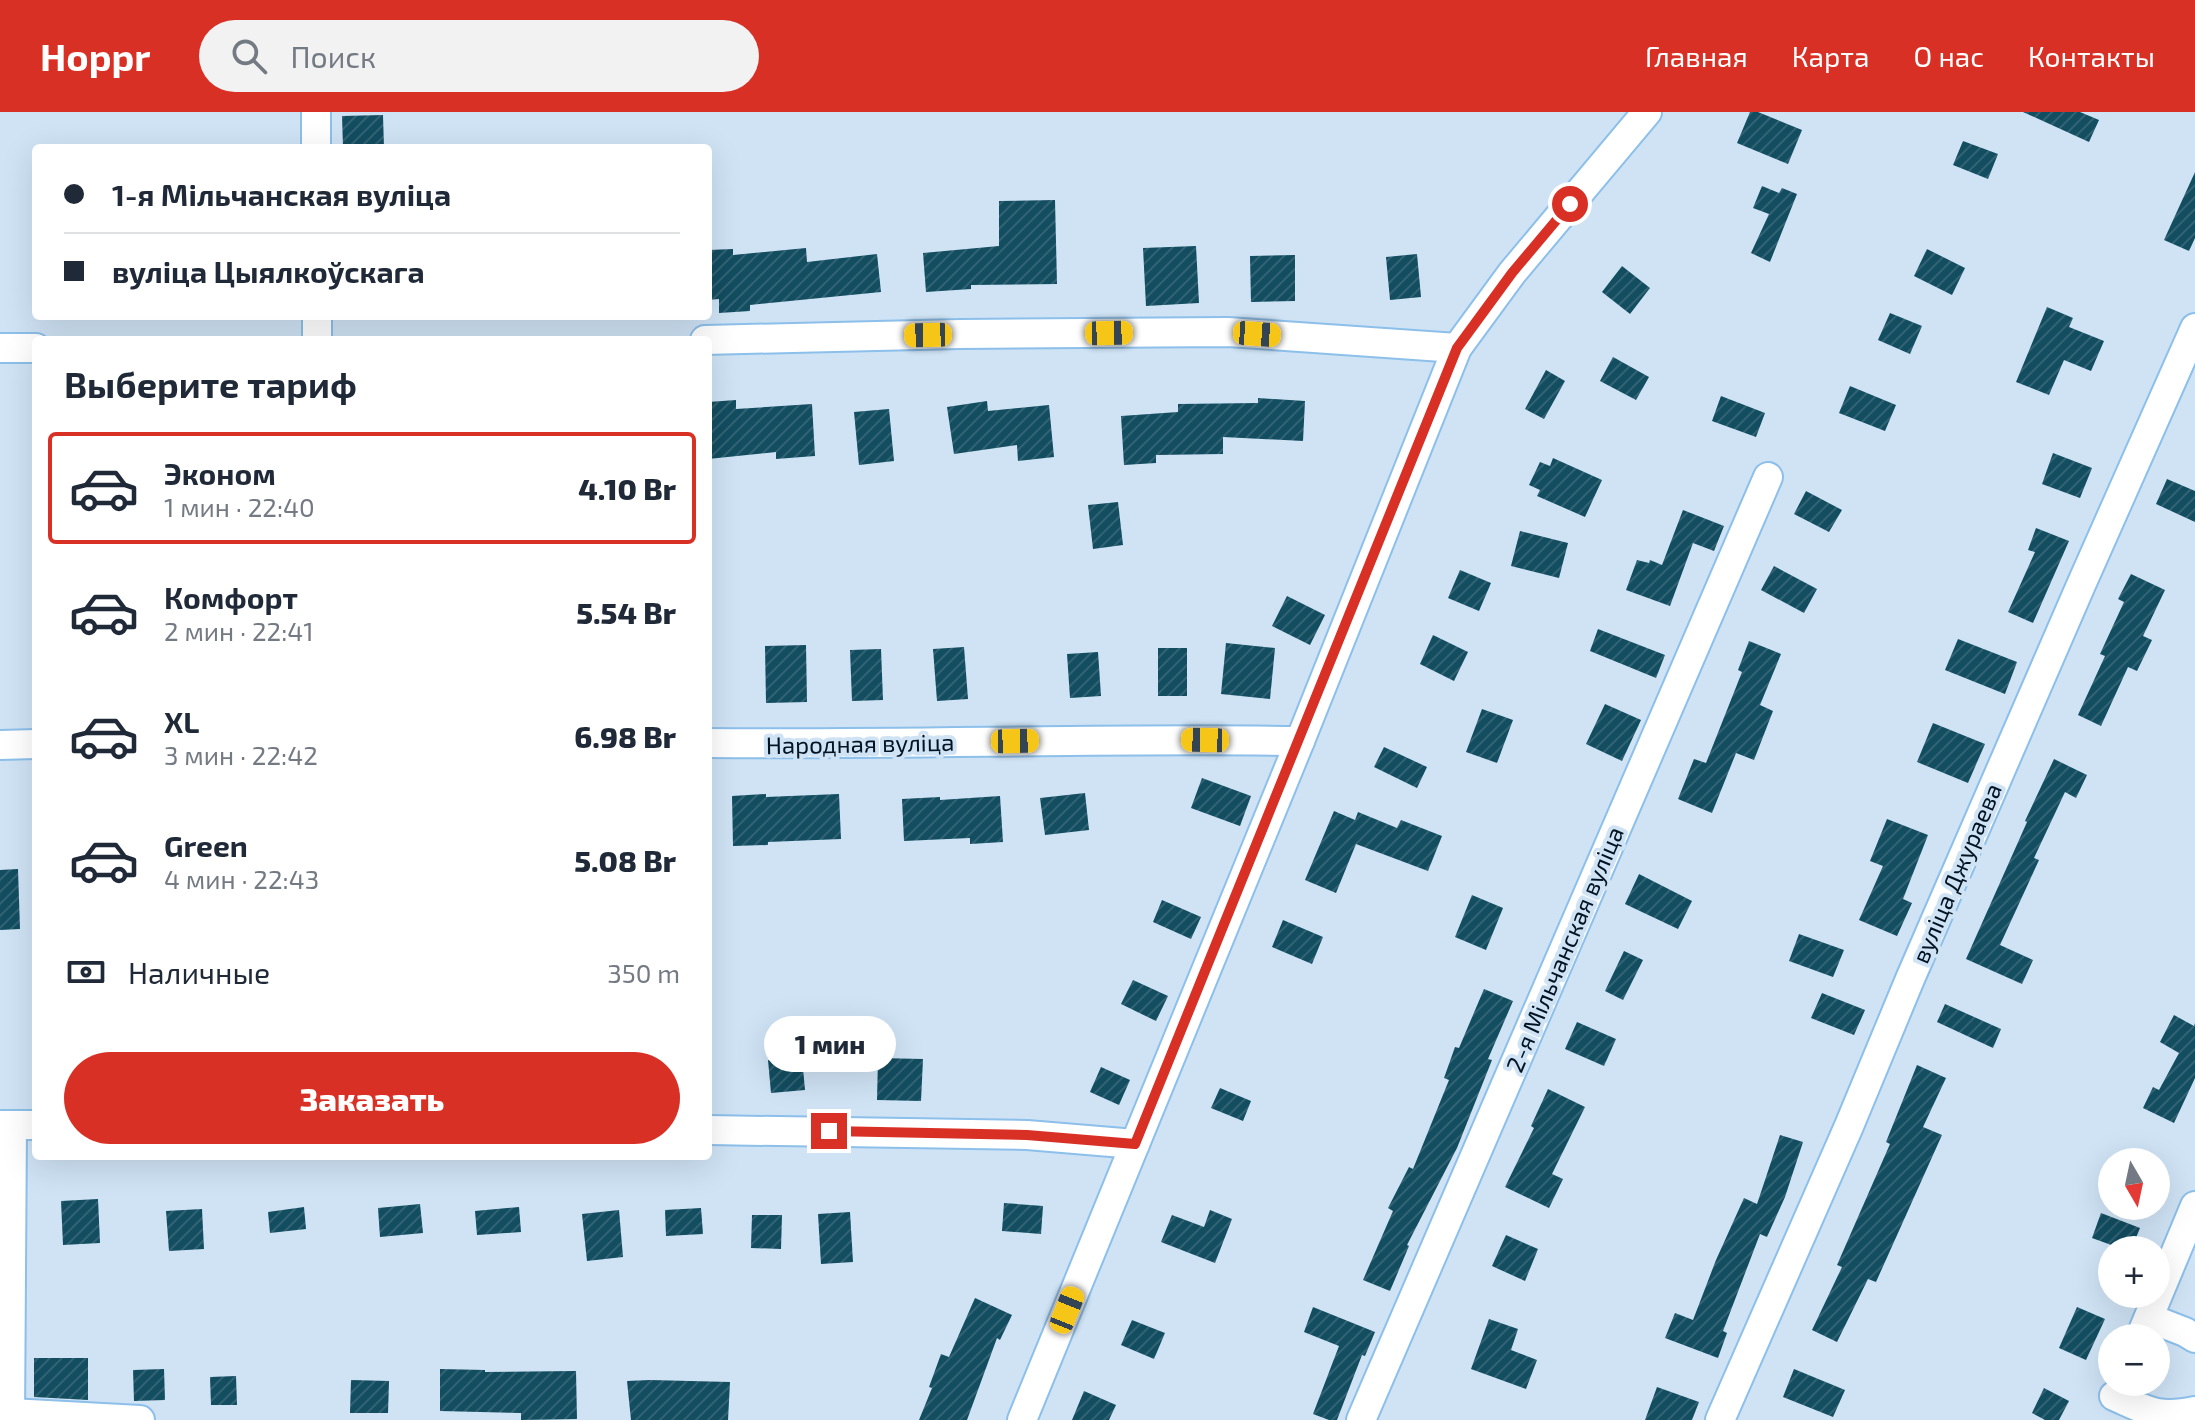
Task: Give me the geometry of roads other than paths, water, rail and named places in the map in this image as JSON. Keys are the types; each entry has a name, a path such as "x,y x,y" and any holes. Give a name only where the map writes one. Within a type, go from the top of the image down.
{"street":[{"path":"316,112 316,144"},
{"path":"1022,1420 1457,348 1512,273 1647,112"},
{"name":"вуліца Джураева","path":"1720,1420 2195,328"},
{"path":"712,340 1228,332 1457,348"},
{"path":"0,348 32,348"},
{"name":"2-я Мільчанская вуліца","path":"1361,1420 1768,477"},
{"name":"Народная вуліца","path":"712,743 1160,739 1300,741"},
{"path":"0,745 32,744"},
{"path":"16,1125 10,1416 140,1420"},
{"path":"712,1130 1027,1135 1135,1144"},
{"path":"2146,1324 2195,1206"},
{"path":"2170,1331 2185,1332 2195,1338"},
{"path":"2113,1399 2172,1416 2195,1411"}]}
